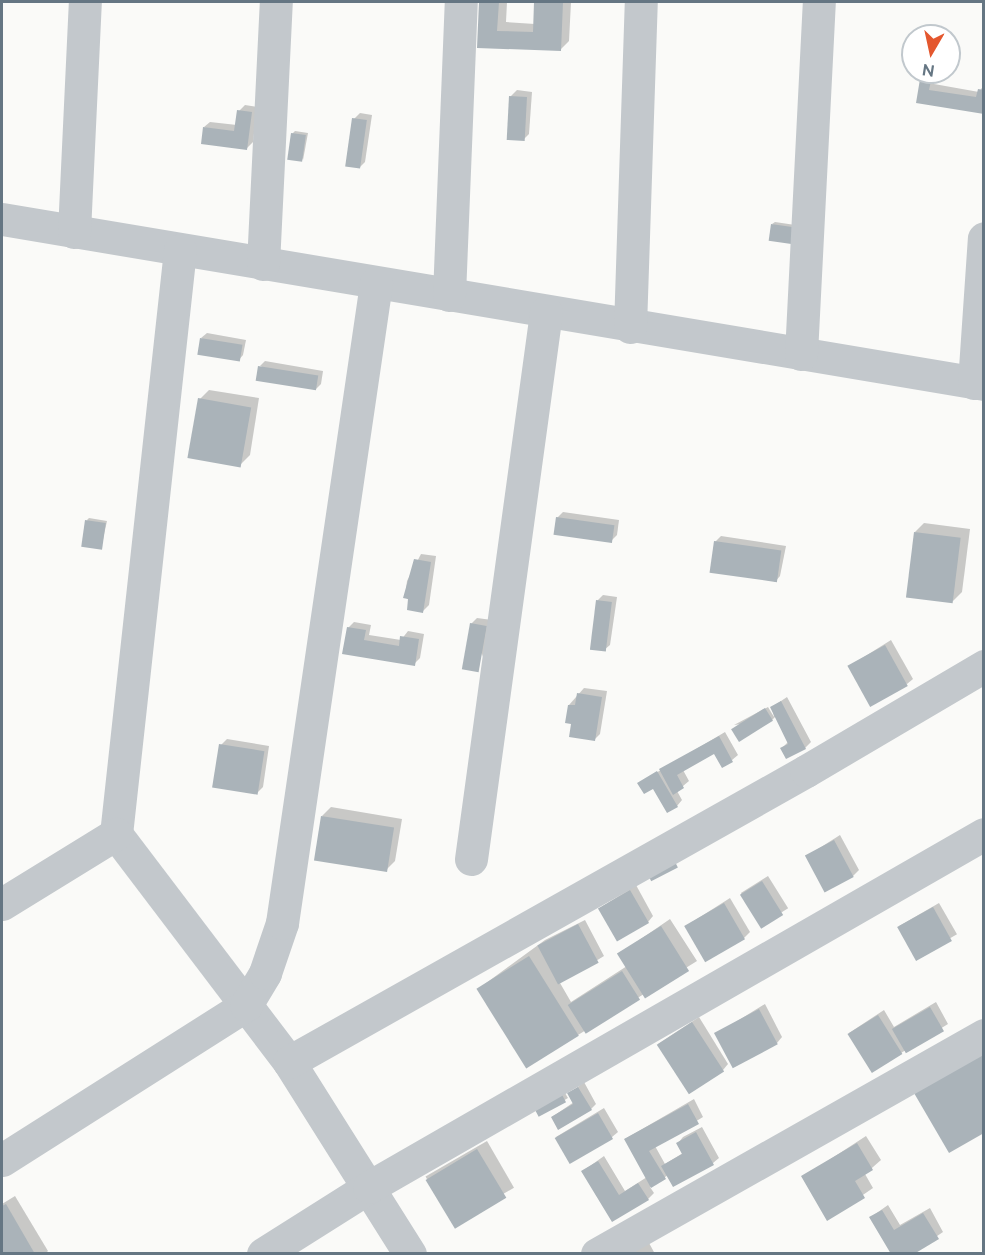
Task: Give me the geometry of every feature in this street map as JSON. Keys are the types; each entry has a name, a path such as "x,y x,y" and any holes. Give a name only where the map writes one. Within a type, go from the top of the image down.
{"street":[{"path":"74,232 85,2"},
{"path":"263,264 276,2"},
{"path":"449,296 461,2"},
{"path":"630,327 641,2"},
{"path":"801,354 819,2"},
{"path":"2,226 74,232 630,327 979,383 984,238"},
{"path":"180,250 116,834 289,1062 410,1254"},
{"path":"2,1160 246,1005 265,973 282,923 376,283"},
{"path":"471,859 546,312"},
{"path":"289,1062 796,777 984,666"},
{"path":"2,904 116,834"},
{"path":"262,1254 369,1187 984,834"},
{"path":"597,1254 984,1035"}],"building":[{"path":"479,2 499,2 497,31 533,32 534,2 563,2 561,51 477,48"},
{"path":"919,84 930,84 929,90 976,97 978,89 984,90 984,114 916,103"},
{"path":"509,96 527,97 525,141 507,140"},
{"path":"237,110 252,112 247,150 201,144 203,127 234,131"},
{"path":"352,118 367,120 360,169 345,167"},
{"path":"291,133 306,135 302,162 287,160"},
{"path":"771,224 801,228 798,245 769,241"},
{"path":"200,338 242,345 240,362 197,355"},
{"path":"258,366 318,376 316,390 256,381"},
{"path":"198,398 251,407 241,467 187,458"},
{"path":"556,517 614,525 612,543 553,535"},
{"path":"85,520 106,523 102,550 81,547"},
{"path":"914,532 961,538 953,603 906,598"},
{"path":"714,541 781,550 777,582 710,573"},
{"path":"414,559 431,562 423,613 407,610 408,599 403,598"},
{"path":"596,600 612,602 606,652 590,650"},
{"path":"470,623 487,626 479,672 462,669"},
{"path":"347,627 366,630 364,640 399,646 400,636 419,639 415,666 342,654"},
{"path":"885,645 908,686 870,707 847,666"},
{"path":"577,693 602,697 595,741 569,737 571,724 565,723 568,705 575,705"},
{"path":"781,701 806,749 786,759 780,748 788,744 770,707"},
{"path":"765,708 773,721 739,742 731,729"},
{"path":"719,736 733,762 722,768 714,754 677,775 684,788 673,795 659,769"},
{"path":"219,744 264,751 258,795 212,787"},
{"path":"657,771 678,807 667,813 653,789 644,794 637,783"},
{"path":"321,816 394,828 387,872 314,860"},
{"path":"834,840 854,877 825,893 805,855"},
{"path":"672,856 678,868 651,881 645,870"},
{"path":"762,881 783,915 761,929 740,895"},
{"path":"630,890 649,923 617,941 598,908"},
{"path":"724,903 745,939 705,962 684,926"},
{"path":"933,907 952,941 916,961 897,927"},
{"path":"578,924 599,963 558,984 537,946"},
{"path":"661,926 689,971 645,999 617,954"},
{"path":"529,956 579,1036 526,1069 476,989"},
{"path":"622,971 640,1000 586,1034 568,1005"},
{"path":"930,1007 944,1031 906,1053 892,1029"},
{"path":"759,1009 778,1044 733,1068 714,1033"},
{"path":"878,1015 902,1054 872,1073 847,1034"},
{"path":"692,1022 724,1071 689,1094 657,1045"},
{"path":"984,1052 984,1133 949,1153 914,1093"},
{"path":"578,1087 592,1110 558,1130 551,1117 573,1104 567,1093"},
{"path":"559,1089 566,1102 539,1117 532,1104"},
{"path":"688,1104 699,1124 649,1151 666,1179 651,1188 624,1139"},
{"path":"598,1113 613,1139 570,1164 555,1138"},
{"path":"696,1132 714,1165 673,1187 661,1166 682,1154 676,1143"},
{"path":"857,1143 873,1170 855,1181 865,1198 827,1221 801,1176"},
{"path":"477,1149 506,1198 455,1229 426,1180"},
{"path":"598,1161 619,1195 638,1183 649,1200 612,1222 581,1171"},
{"path":"6,1204 35,1254 2,1254 2,1206"},
{"path":"882,1210 894,1230 923,1213 939,1239 914,1254 891,1254 869,1217"}]}
